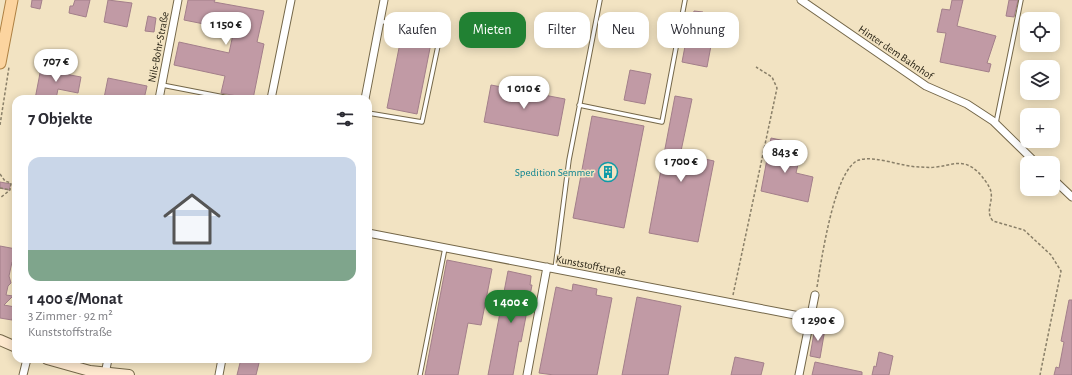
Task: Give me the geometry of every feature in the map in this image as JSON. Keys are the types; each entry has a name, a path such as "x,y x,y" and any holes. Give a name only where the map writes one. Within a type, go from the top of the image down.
{"main road":[{"path":"0,63 12,0"}],"street":[{"name":"Nils-Bohr-Straße","path":"160,95 178,0"},
{"path":"273,95 291,0"},
{"path":"366,95 384,0"},
{"name":"Hinter dem Bahnhof","path":"801,0 926,86 967,104 996,124 1029,156"},
{"path":"1060,186 1072,197"},
{"name":"Kunststoffstraße","path":"372,234 810,318"},
{"path":"527,375 547,267"},
{"path":"799,375 815,295"},
{"path":"0,340 12,345"},
{"path":"23,375 26,363"},
{"path":"59,363 78,369 106,374 129,375"},
{"path":"106,374 107,363"},
{"path":"219,375 221,363"}],"lane":[{"path":"555,269 559,248 562,207 579,105 600,0"},
{"path":"579,105 662,122 685,0"},
{"path":"996,124 1021,0"},
{"path":"372,114 422,122 440,41 434,33 380,21"},
{"path":"162,85 213,95"},
{"path":"420,375 445,248"}],"path":[{"path":"732,303 777,88 772,77 756,66"},
{"path":"815,295 835,197 850,167 859,160 873,160 917,167 936,167 952,163 968,164 979,172 991,192 989,214 993,222 1024,230 1051,255 1061,271 1040,375"},
{"path":"0,174 5,181 11,184 10,190 0,198"},
{"path":"0,188 10,190"}],"building":[{"path":"32,0 42,0 40,9 31,7"},
{"path":"75,0 90,0 86,17 69,13 70,6 73,6"},
{"path":"108,0 132,3 127,27 104,22"},
{"path":"188,0 215,0 214,2 264,11 257,42 264,44 254,95 232,95 221,93 225,76 174,65 179,42 229,53 234,30 184,20"},
{"path":"952,0 963,0 957,26 996,36 987,63 991,64 989,72 940,62 946,33 937,32 942,9 950,10"},
{"path":"1009,0 1018,0 1014,17 1006,16"},
{"path":"148,16 156,18 154,32 145,31"},
{"path":"399,48 430,48 417,114 387,108"},
{"path":"685,48 711,48 707,67 682,62"},
{"path":"58,66 66,67 65,74 81,77 78,93 58,89 57,95 36,95 41,68 57,71"},
{"path":"630,70 651,74 645,104 624,100"},
{"path":"108,78 147,86 145,95 105,95"},
{"path":"491,85 565,99 558,136 484,122"},
{"path":"675,96 692,99 681,151 697,154 696,157 714,161 698,242 649,233"},
{"name":"Spedition Semmer","path":"592,116 644,126 624,228 573,218"},
{"path":"771,138 790,142 787,158 799,160 796,173 813,177 808,202 761,191"},
{"path":"0,182 11,184 9,190 0,188"},
{"path":"0,246 12,248 12,262 9,276 11,283 8,286 6,295 12,297 4,305 12,306 12,320 0,318"},
{"path":"447,260 492,269 481,325 468,323 458,375 425,375"},
{"path":"508,271 531,276 530,285 532,285 513,375 488,375"},
{"path":"573,284 597,289 596,295 612,298 597,375 554,375 539,373 556,287 572,291"},
{"path":"637,297 681,306 668,375 622,375"},
{"path":"1069,300 1072,300 1072,375 1054,375 1056,367 1059,368 1064,342 1061,341"},
{"path":"815,327 825,329 820,358 810,356"},
{"path":"879,352 893,356 889,375 872,375 874,366 876,367"},
{"path":"735,357 764,363 761,375 731,375"},
{"path":"815,362 862,372 862,375 812,375"},
{"path":"240,363 259,363 256,375 237,375"}],"place":[{"name":"Spedition Semmer","path":"608,172"}]}
